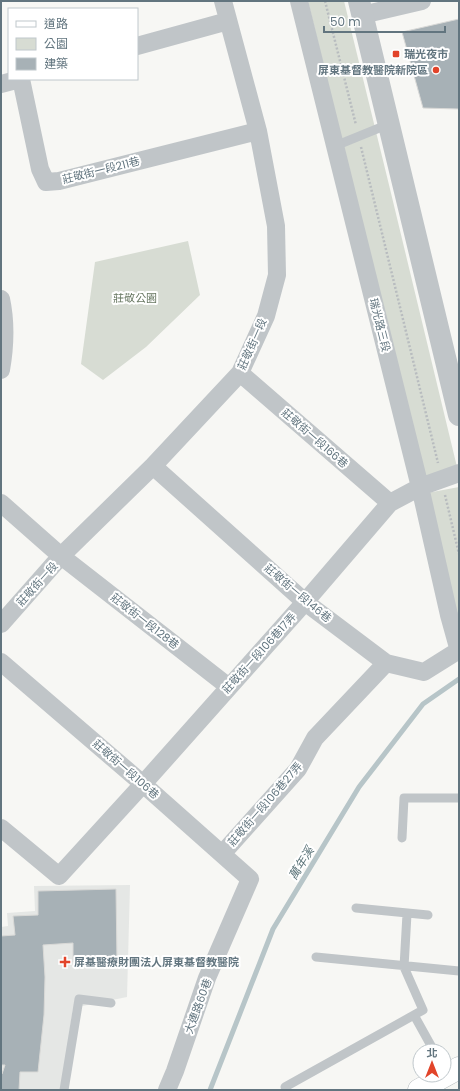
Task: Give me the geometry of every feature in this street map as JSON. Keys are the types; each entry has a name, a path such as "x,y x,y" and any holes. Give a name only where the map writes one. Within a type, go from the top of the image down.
{"main road":[{"path":"419,1090 430,1083"}],"street":[{"name":"莊敬街一段","path":"1,624 62,556 153,466 240,373 266,316 277,275 276,226 258,131 223,1"},
{"name":"瑞光路三段","path":"299,1 420,487 449,615 459,651"},
{"path":"422,1 361,8 459,415"},
{"path":"138,46 228,21"},
{"path":"1,84 16,80"},
{"name":"莊敬街一段211巷","path":"20,80 40,170 46,182 59,181 258,131"},
{"path":"1,299 3,310 4,350 1,370"},
{"name":"莊敬街一段166巷","path":"240,373 390,503"},
{"name":"莊敬街一段146巷","path":"153,466 305,602 386,663 424,672 459,651"},
{"path":"390,503 420,487 459,473"},
{"name":"莊敬街一段128巷","path":"1,503 62,556 229,687"},
{"name":"莊敬街一段106巷17弄","path":"1,828 59,876 305,602 390,503"},
{"name":"莊敬街一段106巷","path":"1,662 143,784 250,879"},
{"name":"莊敬街一段106巷27弄","path":"222,854 298,769 315,738 386,663"},
{"name":"大連路60巷","path":"167,1090 207,978 250,879"}],"lane":[{"path":"335,146 388,124"},
{"path":"402,838 404,798 459,798"},
{"path":"356,908 428,916"},
{"path":"286,1087 423,1010 404,967 408,914"},
{"path":"316,957 404,967 459,971"},
{"path":"64,1090 79,998 111,1003"},
{"path":"414,1016 429,1043"}],"path":[{"path":"325,1 437,457 459,554"}],"shaded area":[{"name":"屏基醫療財團法人屏東基督教醫院","path":"130,885 127,997 73,1008 61,1090 1,1090 1,927 8,926 7,913 35,911 34,886"}],"green space":[{"path":"308,1 344,1 390,189 457,467 423,477"},
{"name":"莊敬公園","path":"188,241 200,295 146,347 103,380 81,364 95,262"},
{"path":"459,487 459,625 427,493"}],"building":[{"name":"屏東基督教醫院新院區","path":"459,19 459,109 423,108 402,32"},
{"path":"116,889 117,961 73,962 73,943 43,945 45,977 44,1015 38,1072 20,1072 19,1090 1,1090 1,1074 5,1065 1,1065 1,936 15,935 13,916 38,915 38,891"}],"waterway":[{"name":"萬年溪","path":"210,1090 273,929 359,787 423,704 459,679"}],"place":[{"name":"瑞光夜市","path":"396,54"},
{"name":"屏東基督教醫院新院區","path":"436,70"},
{"name":"屏基醫療財團法人屏東基督教醫院","path":"65,962"}]}
